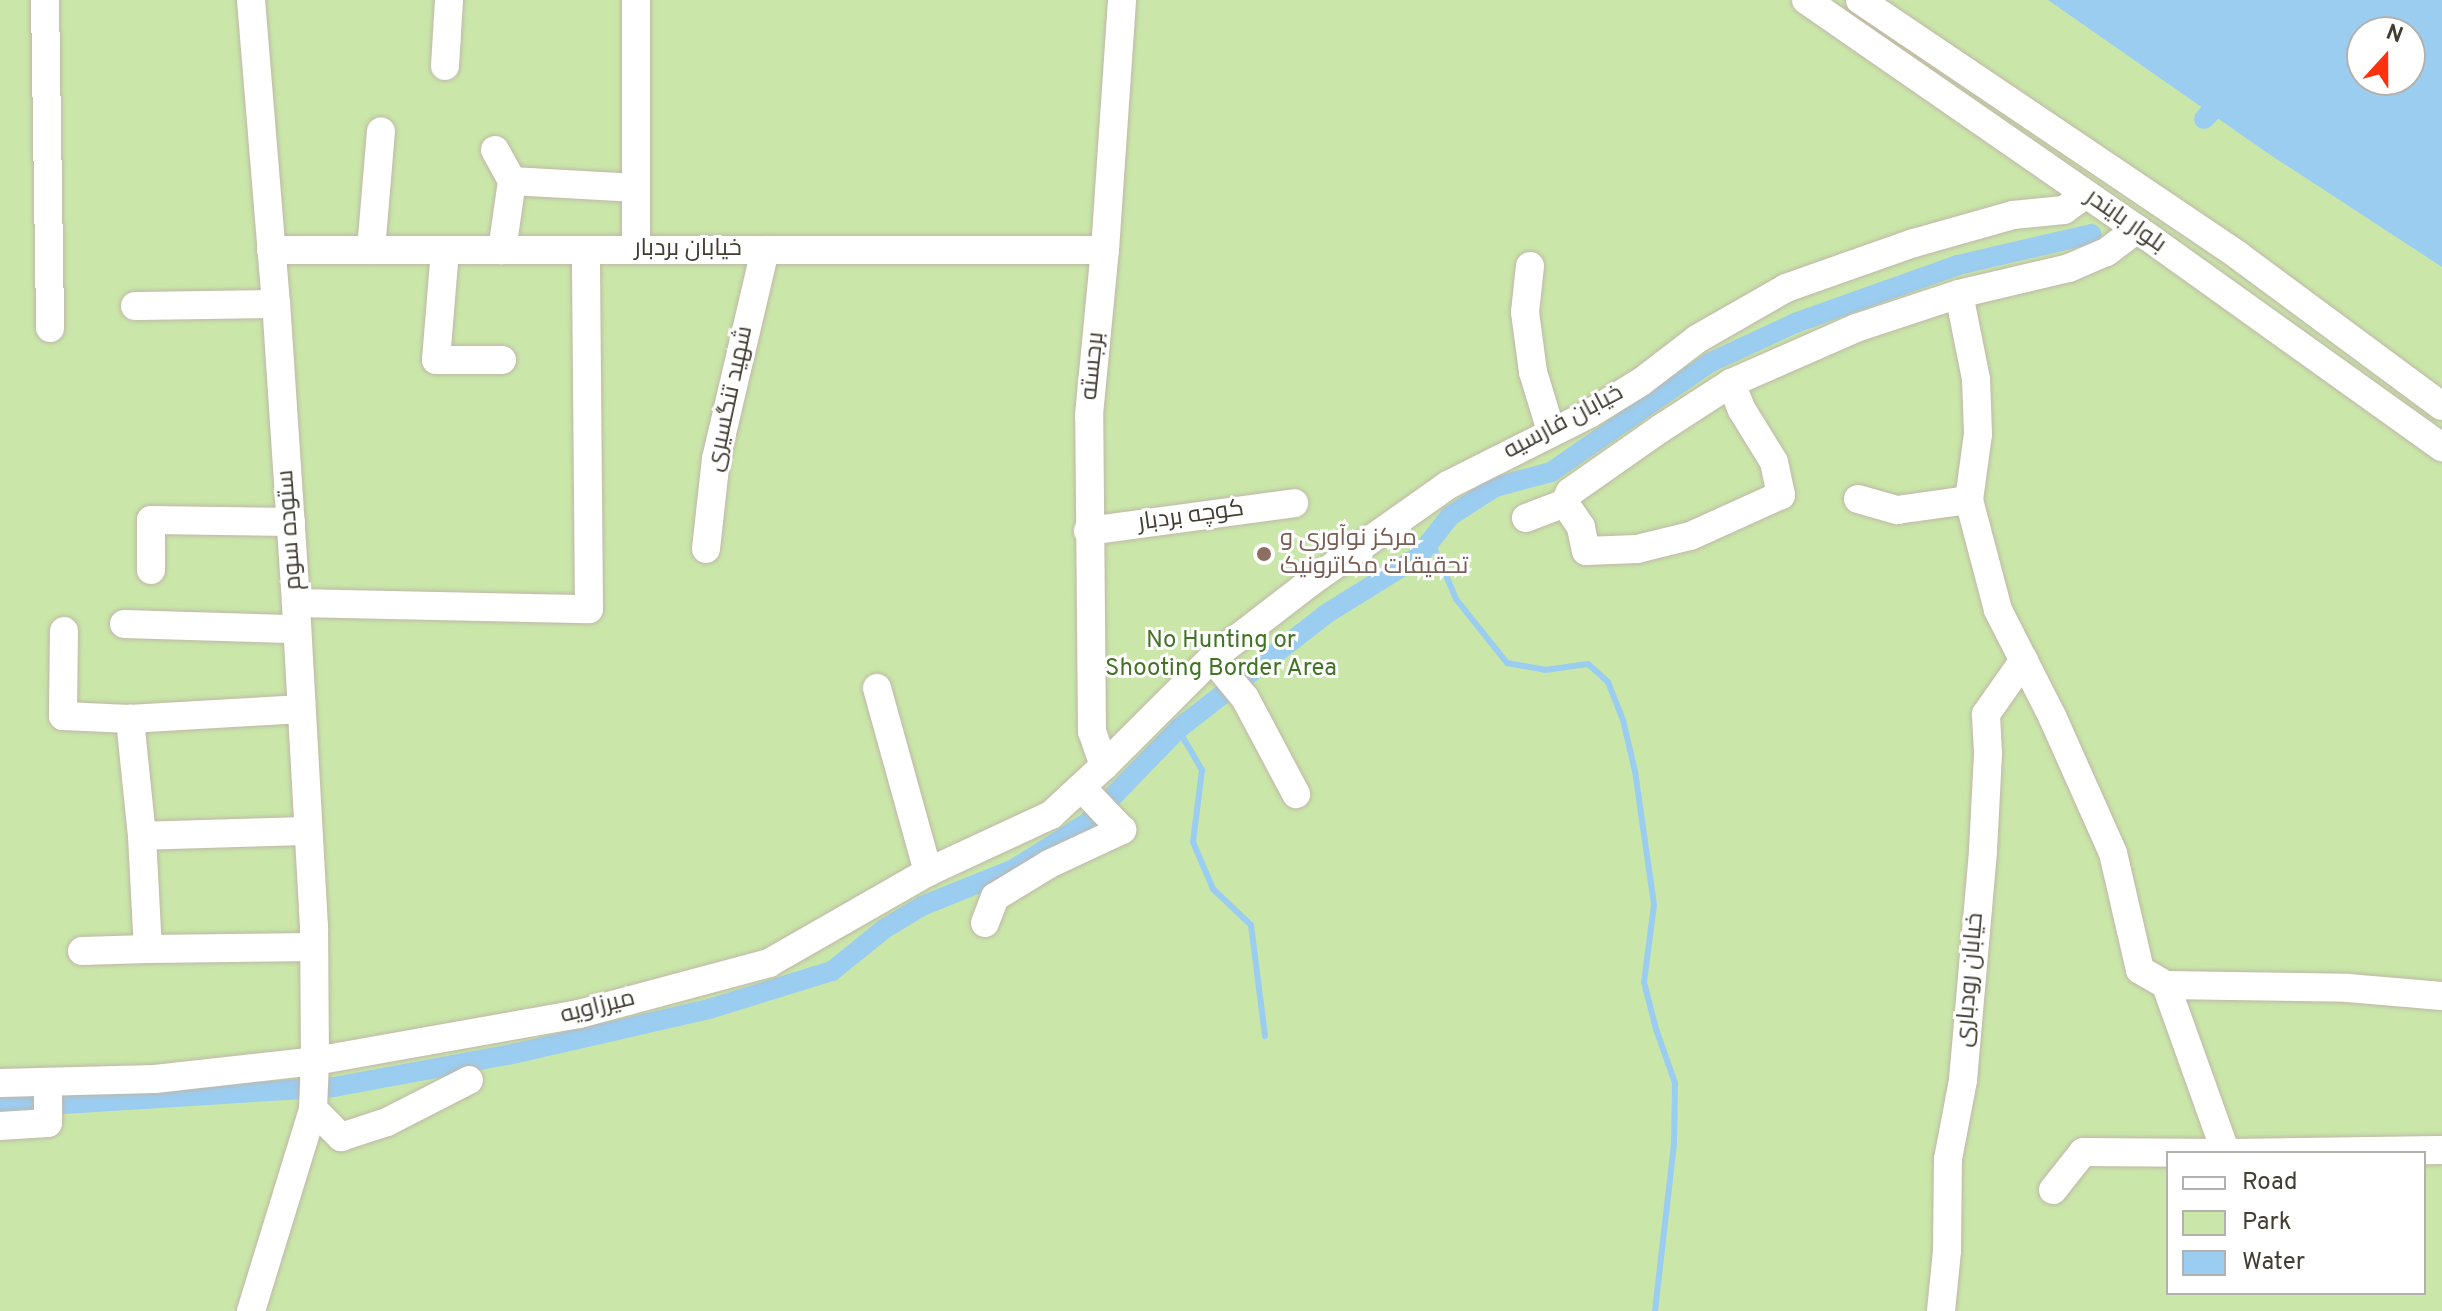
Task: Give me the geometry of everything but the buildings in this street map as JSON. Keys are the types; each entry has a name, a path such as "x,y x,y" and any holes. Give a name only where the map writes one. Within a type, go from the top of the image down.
{"street":[{"path":"45,0 50,328"},
{"name":"ستوده سوم","path":"251,0 291,522 314,947 314,1086 251,1311"},
{"path":"445,66 449,0"},
{"path":"636,0 636,250"},
{"name":"برجسته","path":"1104,766 1092,732 1089,415 1105,250 1122,0"},
{"name":"بلوار بایندر","path":"1806,0 2137,229 2442,447"},
{"name":"بلوار بایندر","path":"1860,0 2239,256 2442,406"},
{"path":"371,250 381,131"},
{"path":"495,150 512,181 502,250"},
{"path":"512,181 636,188"},
{"name":"خیابان فارسیه","path":"1104,766 1226,674 1312,581 1448,485 1641,382 1697,339 1786,288 1914,243 2013,215 2064,210 2086,194"},
{"path":"1526,518 1565,503 1570,492 1731,383 1856,328 1959,294 2069,268 2106,252 2137,229"},
{"name":"خیابان بردبار","path":"271,250 1105,250"},
{"path":"445,250 436,360 502,360"},
{"path":"124,624 296,616 589,609 586,250"},
{"name":"شهید تنگسیری","path":"706,549 716,459 765,250"},
{"path":"1530,266 1525,312 1533,372 1551,431"},
{"path":"1959,294 1976,379 1978,434 1969,500 1998,610 2113,853 2140,970 2166,985 2348,988 2442,996"},
{"path":"135,306 276,304"},
{"path":"1565,503 1581,527 1586,551 1637,549 1690,536 1781,495 1774,462 1742,410 1731,383"},
{"path":"1858,499 1897,510 1969,500"},
{"name":"کوچه بردبار","path":"1088,531 1294,503"},
{"path":"151,570 151,520 291,522"},
{"path":"64,631 63,716 130,719 301,709"},
{"name":"خیابان رودباری","path":"1941,1311 1947,1251 1948,1159 1963,1080 1983,850 1988,753 1986,714 2024,660"},
{"path":"1226,674 1296,794"},
{"path":"877,688 928,872"},
{"path":"130,719 142,836 148,949"},
{"name":"میرزاویه","path":"0,1083 48,1095 155,1079 314,1086 769,963 928,872 1051,815 1094,799 1104,766"},
{"path":"985,923 995,897 1049,864 1122,830 1094,799"},
{"path":"142,836 308,831"},
{"path":"82,951 314,947"},
{"path":"2166,985 2224,1151"},
{"path":"314,1086 341,1137 387,1122 469,1080"},
{"path":"0,1126 48,1123 48,1095"},
{"path":"2370,1151 2442,1150"},
{"path":"2053,1190 2083,1152 2166,1153"}],"green space":[{"name":"No Hunting or Shooting Border Area","path":"0,0 2442,0 2442,1311 0,1311"}],"water":[{"path":"2048,0 2442,0 2442,267 2266,152"}],"waterway":[{"path":"2204,119 2229,93"},
{"path":"0,1108 334,1087 517,1053 709,1009 832,971 884,929 922,906 1014,869 1088,822 1178,729 1326,614 1418,557 1450,516 1495,487 1551,472 1709,363 1795,323 1958,265 2091,234"},
{"path":"1431,540 1456,599 1507,663 1545,670 1588,664 1608,682 1623,720 1635,771 1654,905 1644,982 1675,1083 1674,1144 1655,1311"},
{"path":"1178,729 1202,770 1193,842 1213,889 1251,925 1265,1036"}],"place":[{"name":"مرکز نوآوری و تحقیقات مکاترونیک","path":"1264,554"}]}
